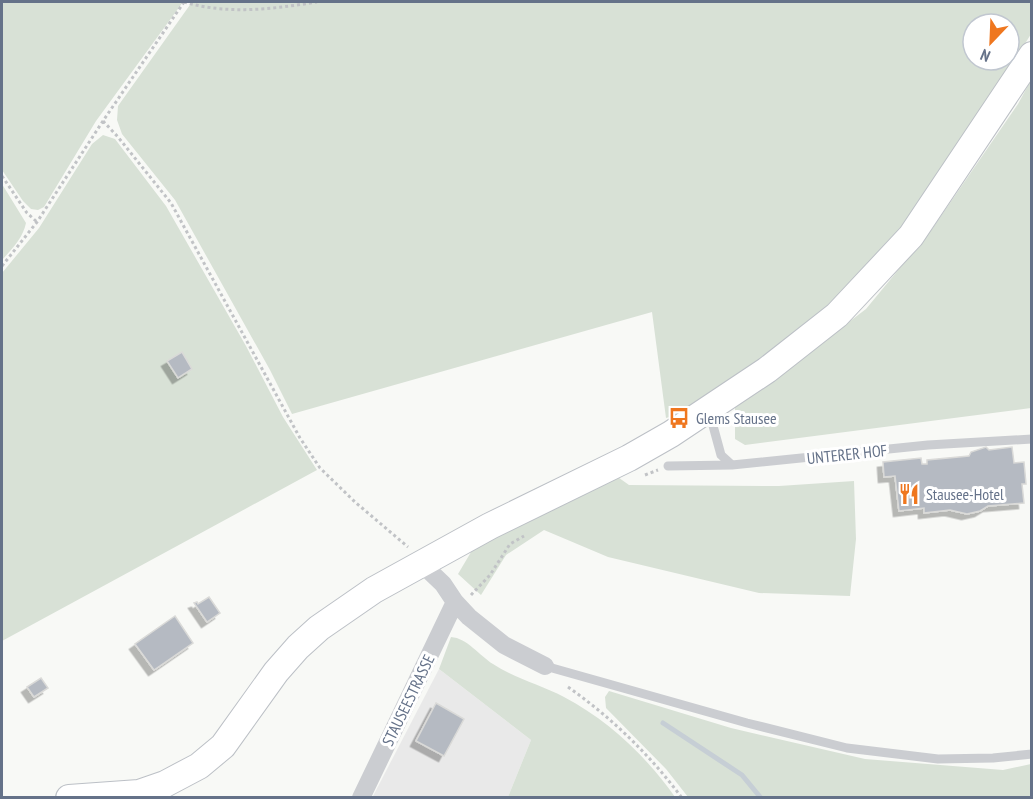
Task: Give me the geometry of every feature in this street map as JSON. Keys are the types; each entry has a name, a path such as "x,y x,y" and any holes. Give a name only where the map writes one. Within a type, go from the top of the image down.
{"street":[{"path":"69,798 139,793 165,784 199,766 223,746 276,672 312,634 375,590 490,526 629,458 671,434 767,370 837,315 911,236 1032,55"},
{"path":"422,564 469,617 504,645 545,666"},
{"name":"STAUSEESTRASSE","path":"361,798 455,602"}],"lane":[{"path":"708,409 722,455 732,465"},
{"name":"UNTERER HOF","path":"668,466 732,465 1028,439"},
{"path":"545,666 736,720 847,748 938,759 993,758 1032,754"}],"path":[{"path":"2,266 37,222 184,2 225,10 269,9 317,2"},
{"path":"103,121 118,136 171,203 300,438 320,468 355,502 410,548 422,564"},
{"path":"2,176 27,213 37,222"},
{"path":"638,478 668,466"},
{"path":"455,602 474,593 490,575 510,544 529,532"},
{"path":"545,666 556,678 592,703 611,720 661,769 682,798"}],"shaded area":[{"path":"2,2 183,2 96,121 44,207 38,210 31,209 23,201 2,170"},
{"path":"192,2 1031,2 1031,34 1021,50 1021,12 961,12 961,72 1007,72 911,228 816,320 684,413 666,418 652,312 292,414 270,370 175,200 122,134 117,120 118,106"},
{"path":"1031,80 1031,408 745,445 735,439 735,406 866,309 932,229 1018,104"},
{"path":"103,135 115,139 166,206 246,346 283,417 317,470 2,641 2,273 39,228 92,144"},
{"path":"2,184 26,223 20,238 2,260"},
{"path":"615,475 629,485 779,486 854,481 856,539 850,596 759,593 608,557 544,530 506,555 481,595 458,574 477,542"},
{"path":"451,637 468,644 501,669 564,697 596,717 639,754 675,797 508,797 531,740 439,669"},
{"path":"439,669 531,740 508,797 372,798"},
{"path":"609,691 731,728 865,759 1003,770 1031,764 1031,797 688,797 666,769 606,708 605,697"}],"building":[{"path":"182,352 192,369 178,378 167,361"},
{"path":"986,447 989,450 1012,447 1014,463 1024,462 1026,484 1022,484 1024,503 988,506 980,511 967,514 950,510 924,513 924,508 899,511 895,476 884,477 883,462 921,458 922,464 927,464 927,460 969,456 971,452"},
{"path":"209,597 220,613 207,622 194,603 198,604"},
{"path":"175,616 193,643 154,670 135,644"},
{"path":"41,678 48,688 34,697 27,687"},
{"path":"436,703 464,719 444,756 416,741"}],"waterway":[{"path":"663,723 742,775 761,798"}],"place":[{"name":"Glems Stausee","path":"679,418"},
{"name":"Stausee-Hotel","path":"909,494"}]}
